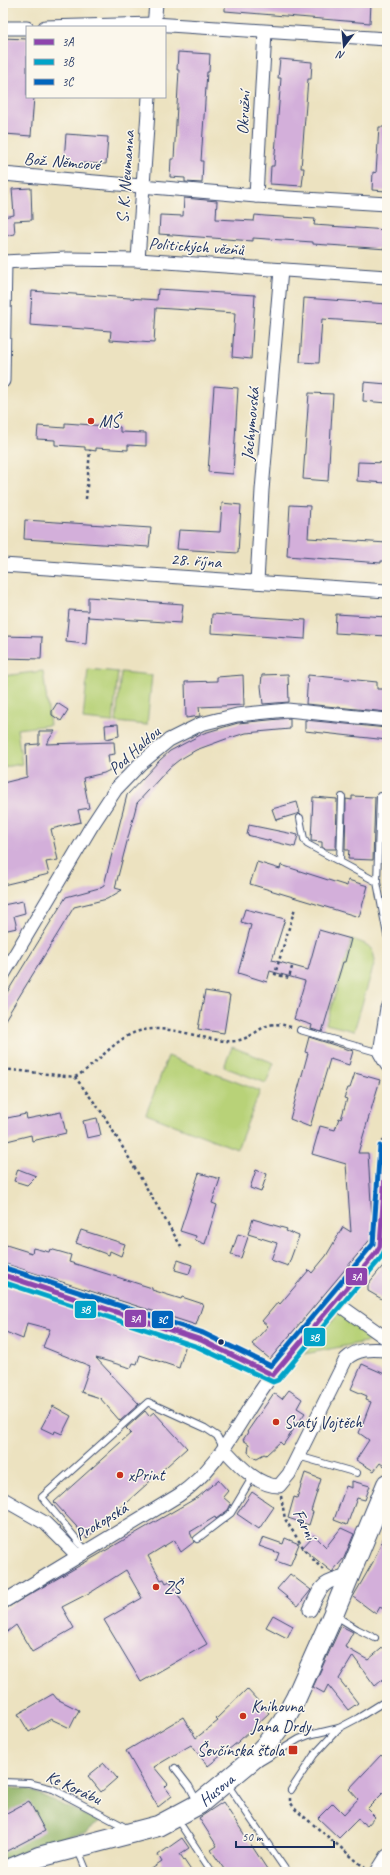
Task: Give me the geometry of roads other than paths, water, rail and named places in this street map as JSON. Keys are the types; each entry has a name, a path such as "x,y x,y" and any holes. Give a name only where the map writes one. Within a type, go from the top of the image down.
{"main road":[{"name":"Husova","path":"3,1872 38,1857 158,1826 176,1818 199,1804 243,1769 266,1745 283,1722 334,1615 387,1484"}],"street":[{"path":"154,25 156,3"},
{"path":"100,26 154,25 387,39"},
{"path":"3,28 26,28"},
{"name":"Okružní","path":"256,196 266,32"},
{"name":"S. K. Neumanna","path":"138,260 149,98"},
{"name":"Bož. Němcové","path":"3,174 142,186"},
{"path":"142,186 256,196 387,204"},
{"name":"Politických vězňů","path":"4,262 66,259 138,260 387,277"},
{"path":"3,381 4,262"},
{"name":"Jáchymovská","path":"257,582 262,490 281,270"},
{"name":"28. října","path":"3,565 387,591"},
{"name":"Pod Haldou","path":"3,975 91,827 116,789 140,764 169,740 201,724 237,715 280,711 387,720"},
{"path":"387,1008 380,1053 387,1065"},
{"path":"384,1244 387,1146"},
{"name":"Prokopská","path":"3,1602 190,1487 224,1449 273,1375 384,1244"},
{"path":"3,1275 201,1340 273,1375"},
{"path":"335,1302 387,1339"},
{"path":"224,1449 234,1460 253,1476 266,1484 279,1486 287,1478 346,1359 352,1354 362,1350 387,1350"},
{"path":"3,1499 45,1523 82,1553"},
{"path":"310,1610 322,1586 334,1579 349,1576"},
{"path":"376,1872 387,1856"}],"lane":[{"path":"380,796 377,882 385,912 387,934"},
{"path":"340,862 342,797"},
{"path":"300,818 304,839 307,844 377,882"},
{"path":"300,1030 380,1053"},
{"path":"82,1553 42,1498 148,1402 205,1428 217,1436 224,1449"},
{"path":"298,1456 357,1473"},
{"path":"197,1539 231,1513 253,1476"},
{"path":"334,1615 356,1630 375,1638"},
{"path":"243,1769 266,1760 309,1735 339,1728 387,1700"},
{"path":"291,1790 314,1755 339,1728"},
{"path":"175,1768 189,1786 199,1804"},
{"name":"Ke Korábu","path":"3,1782 29,1783 53,1789 123,1826 127,1833"},
{"path":"227,1783 286,1872"},
{"path":"176,1818 212,1872"},
{"path":"77,1846 87,1872"}],"place":[{"name":"MŠ","path":"91,421"},
{"name":"Svatý Vojtěch","path":"276,1422"},
{"name":"xPrint","path":"120,1475"},
{"name":"ZŠ","path":"156,1587"},
{"name":"Knihovna Jana Drdy","path":"243,1716"},
{"name":"Ševčínská štola","path":"293,1750"}]}
